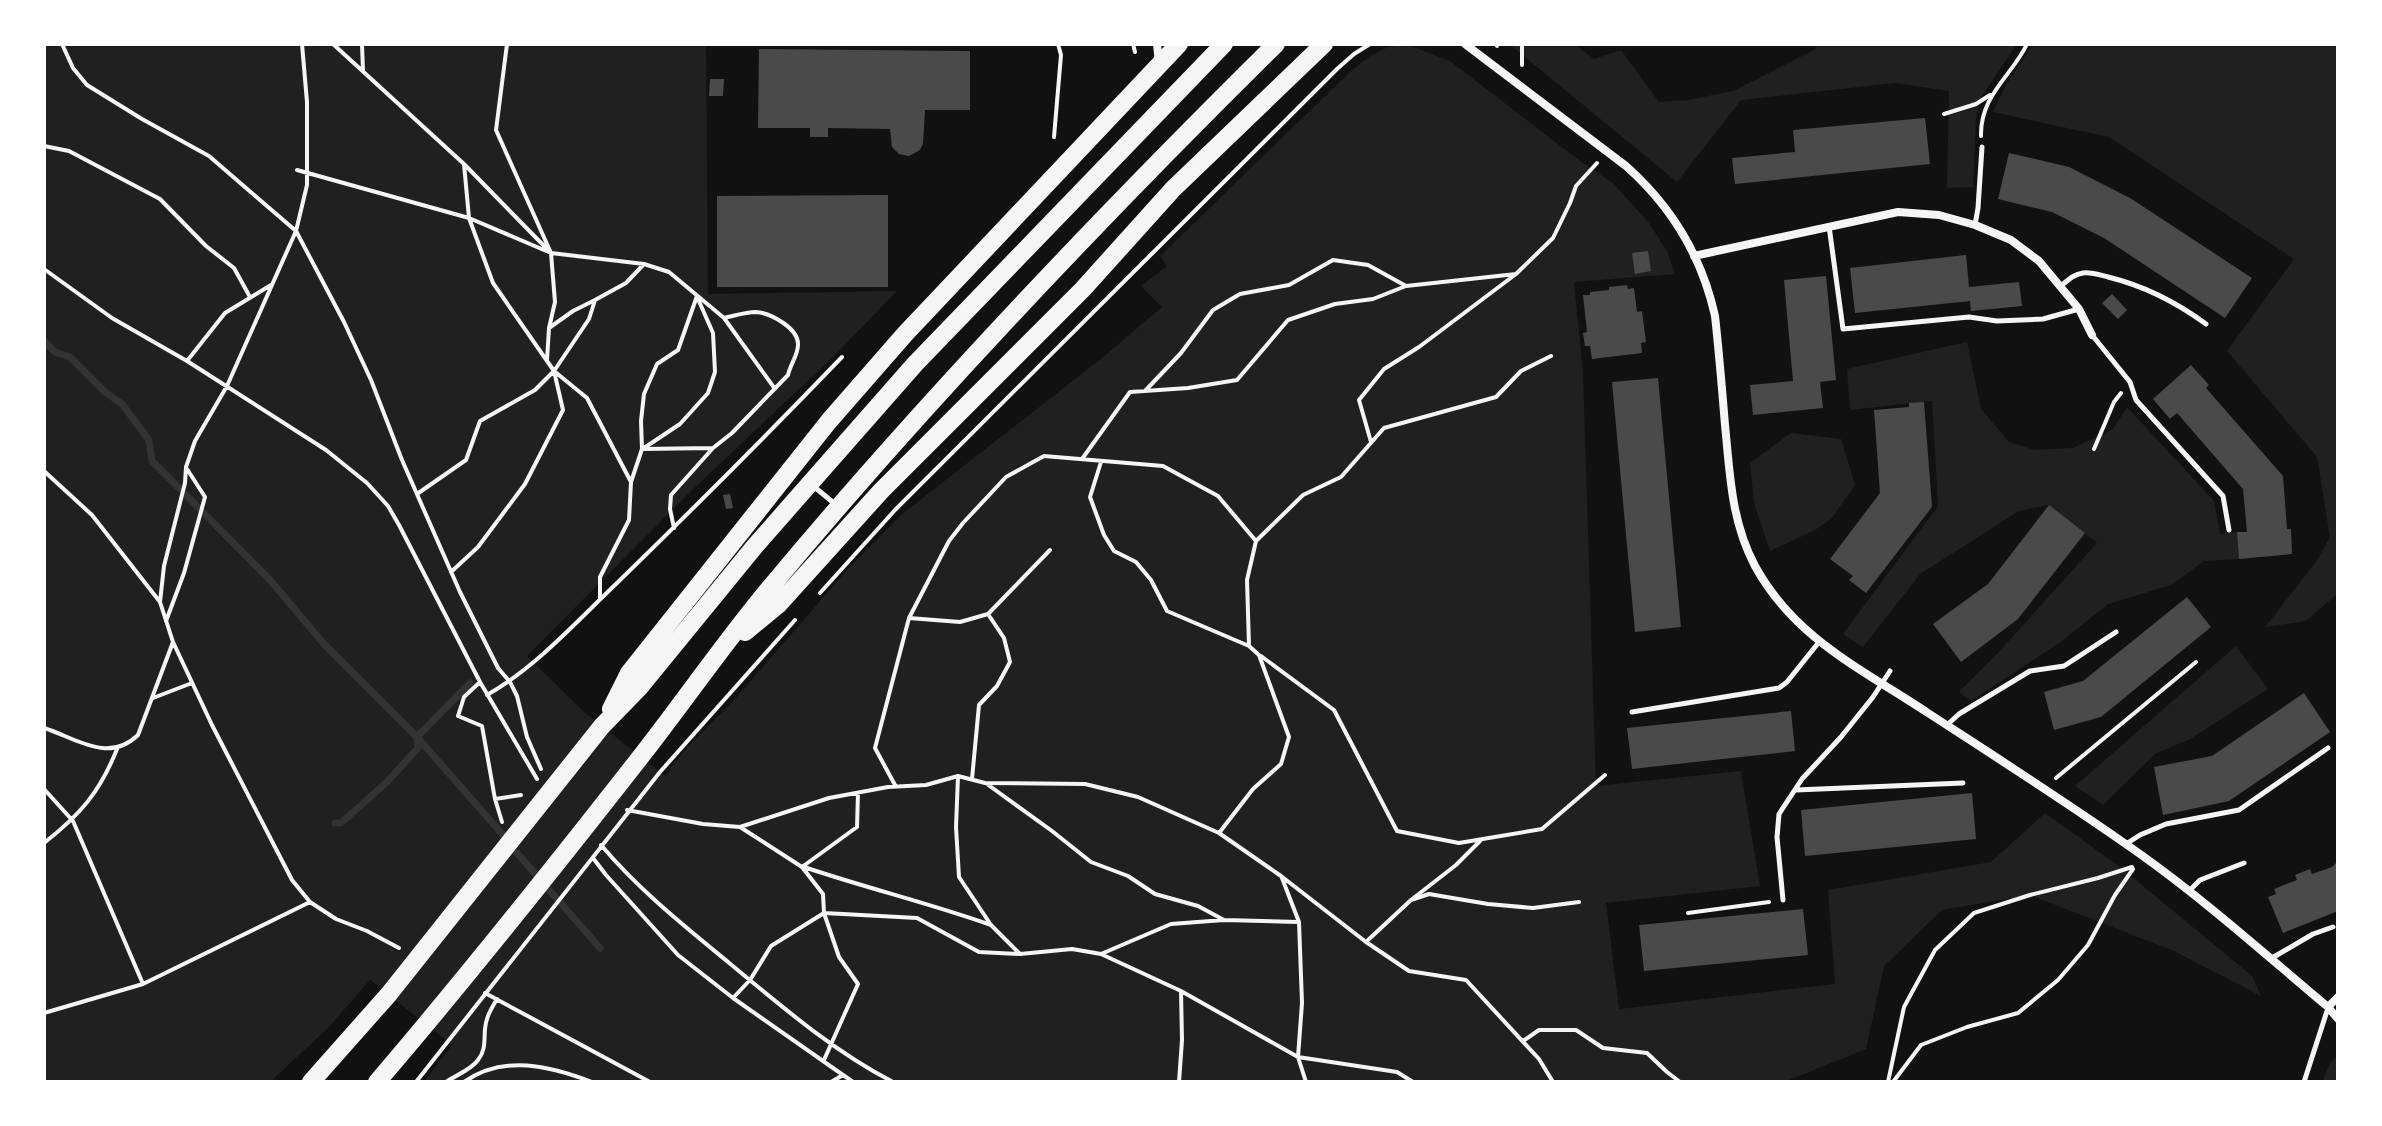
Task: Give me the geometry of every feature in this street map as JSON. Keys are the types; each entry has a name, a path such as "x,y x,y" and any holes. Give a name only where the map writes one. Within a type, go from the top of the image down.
{"main road":[{"path":"602,726 629,673 829,421 905,334 1179,44"},
{"path":"311,1082 389,994 602,726 639,688 755,546 915,364 1224,44"},
{"path":"377,1082 641,756 764,594 838,507 940,392 1154,164 1276,44"},
{"path":"722,652 779,604 881,491 1083,289 1173,189 1324,44"}],"street":[{"path":"1157,44 1159,64"},
{"path":"1465,44 1626,166 1648,185 1675,219 1709,290 1715,316 1733,505 1741,536 1771,592 1793,620 1819,642 2046,791 2189,891 2272,958 2338,1019"},
{"path":"1694,256 1898,212 1939,215 2011,240 2039,261 2079,309 2092,335"},
{"path":"2328,1007 2338,997"}],"lane":[{"path":"1975,225 1982,147"},
{"path":"1829,225 1843,329 1969,317 1997,321 2043,319 2079,309"},
{"path":"2061,286 2073,276 2086,272 2118,279 2143,287 2183,307 2206,324"},
{"path":"2092,335 2130,382 2136,400 2223,496 2229,530"},
{"path":"812,484 838,507"},
{"path":"1947,725 1959,714 2030,671 2064,666 2116,632"},
{"path":"1632,712 1779,688 1819,642"},
{"path":"1783,900 1777,837 1779,814 1802,779 1841,737 1890,671"},
{"path":"2125,845 2166,824 2239,810 2328,748"},
{"path":"1795,790 1963,783"},
{"path":"2189,891 2200,880 2244,863"},
{"path":"2272,958 2313,934 2333,927"},
{"path":"2304,1082 2328,1007"}],"path":[{"path":"62,44 73,68 87,85 209,156 296,231 371,380 451,572 498,668 517,696 530,746 543,773"},
{"path":"160,602 164,566 185,483 186,467 195,441 227,386 296,231 307,185 307,102 302,44"},
{"path":"333,44 464,164 551,253"},
{"path":"362,44 363,73"},
{"path":"507,44 496,130 551,253 555,302 549,328 547,361"},
{"path":"1054,137 1061,55 1058,44"},
{"path":"1133,44 1135,52 1142,44"},
{"path":"810,603 905,500 1337,69 1370,44"},
{"path":"1522,44 1522,65"},
{"path":"1982,147 1981,123 1993,94 2027,44"},
{"path":"1944,114 1976,104 1993,94"},
{"path":"44,146 69,151 160,199 206,246 234,268 250,297"},
{"path":"1371,443 1359,400 1384,369 1419,347 1516,274 1553,238 1576,186 1597,163"},
{"path":"464,164 469,218 493,283 554,371 587,398 631,482"},
{"path":"297,170 469,218 551,253 644,264 669,272 724,318 775,389"},
{"path":"1145,391 1181,353 1213,310 1240,294 1289,285 1333,260 1368,265 1406,286"},
{"path":"549,328 573,311 626,283 644,264"},
{"path":"44,269 112,318 187,361 326,450 378,494 414,552 487,695 537,780"},
{"path":"1082,459 1130,392 1188,388 1237,380 1288,320 1335,304 1373,299 1406,286 1516,274"},
{"path":"187,361 225,313 273,283"},
{"path":"600,599 600,577 629,520 631,482 642,449 644,394 657,364 678,350 697,296"},
{"path":"642,449 680,424 708,393 715,372 713,333 697,296"},
{"path":"417,494 466,460 480,421 535,390 554,371 589,319 595,300"},
{"path":"674,528 671,495 713,448 732,433 788,375 798,348 799,341 793,332 760,312 724,318"},
{"path":"1249,646 1247,580 1256,541 1303,495 1341,477 1384,428 1496,397 1521,371 1551,356"},
{"path":"487,695 510,682 600,599 842,357"},
{"path":"451,572 478,547 525,484 563,410 554,371"},
{"path":"2094,449 2114,402 2130,382"},
{"path":"642,449 713,448"},
{"path":"896,786 875,748 909,618 949,541 1006,477 1044,456 1163,466 1218,496 1256,541"},
{"path":"1101,462 1090,497 1104,535 1114,551 1136,562 1151,580 1167,611 1249,646 1334,710 1397,831 1459,843 1542,829 1605,775"},
{"path":"166,621 184,573 205,497 186,467"},
{"path":"44,471 92,515 160,602 173,642 192,683 287,870 310,902 336,919 405,951"},
{"path":"909,618 960,622 988,614 1050,550"},
{"path":"972,779 979,705 997,686 1010,662 1004,638 988,614"},
{"path":"416,1082 660,772 800,615"},
{"path":"44,728 93,747 117,749 129,743 138,735 173,642"},
{"path":"1219,833 1253,789 1281,764 1289,737 1259,655"},
{"path":"2046,791 2056,779 2196,662"},
{"path":"480,682 464,697 458,716 482,726 503,826"},
{"path":"153,698 192,683"},
{"path":"44,843 73,821 94,796 117,749"},
{"path":"958,776 956,827 959,877 991,925 1020,954"},
{"path":"616,809 740,827 829,798 896,786 926,785 958,776 985,783 1085,784 1138,797 1219,833 1409,971 1466,980 1539,1059 1553,1082"},
{"path":"985,783 1091,862 1128,876 1155,894 1198,906 1224,920"},
{"path":"44,789 73,821 143,984"},
{"path":"802,867 857,827 858,792"},
{"path":"740,827 802,867 935,905 991,925"},
{"path":"1366,942 1482,839"},
{"path":"610,855 641,889 750,980 859,1065 893,1082"},
{"path":"802,867 823,894 824,913 839,957 858,984 824,1060"},
{"path":"2135,867 2115,895 2088,945 2058,980 2018,1013 1967,1027 1921,1045 1890,1082 1904,1007 1935,950 1974,913 2135,867"},
{"path":"606,875 678,955 733,998 853,1082"},
{"path":"1281,876 1299,922 1302,1003 1298,1057 1306,1082"},
{"path":"1411,900 1429,894 1533,908 1579,902"},
{"path":"1688,913 1783,900"},
{"path":"44,1013 143,984 310,902"},
{"path":"733,998 750,980 771,946 824,913 917,918 979,952 1020,954 1072,949 1101,954 1181,991 1298,1057 1397,1072 1413,1082"},
{"path":"1101,954 1171,924 1224,920 1299,922"},
{"path":"1179,1082 1181,991"},
{"path":"484,992 650,1082"},
{"path":"446,1082 477,1062 482,1055 488,1013 497,999"},
{"path":"1522,1041 1539,1030 1576,1030 1603,1048 1647,1053 1680,1082"},
{"path":"464,1082 489,1068 525,1065 547,1068 592,1082"},
{"path":"831,1082 843,1075"}],"shaded area":[{"path":"44,44 706,44 708,294 897,291 527,656 584,712 665,776 687,747 735,699 847,570 901,515 1102,358 1162,307 1141,286 1167,266 1160,256 1351,71 1388,47 1408,45 1450,61 1614,184 1649,223 1667,251 1675,274 1574,282 1583,373 1596,786 1741,771 1760,886 1606,903 1619,1009 1835,984 1828,890 1991,862 2045,813 2120,867 2252,976 2261,996 2174,951 2030,895 1942,910 1884,966 1866,1049 1784,1082 424,1082 452,1045 370,980 328,1028 270,1082 44,1082"},
{"path":"1509,44 1574,44 1594,59 1621,50 1659,102 1733,91 1816,49 1815,44 2017,44 1980,99 1976,119 1973,187 1947,188 1949,91 1895,83 1741,100 1677,182"},
{"path":"2033,44 2338,44 2338,593 2306,621 2265,627 2316,562 2330,537 2317,457 2227,351 2294,259 2109,137 1993,112 2006,85"},
{"path":"1967,342 1981,409 2009,442 2035,450 2073,448 2113,429 2127,407 2214,501 2220,534 2237,532 2239,559 2204,561 2171,585 2108,604 2062,641 1971,701 1959,692 2097,543 2049,505 2019,511 1920,574 1863,647 1843,634 1938,506 1932,401 1850,410 1847,369"},
{"path":"1791,433 1841,439 1855,485 1831,519 1770,551 1754,503 1750,463"},
{"path":"2236,646 2268,689 2190,739 2155,754 2103,805 2075,786"},
{"path":"2338,1059 2338,1082 2322,1082 2330,1063"}],"building":[{"path":"759,49 970,51 970,110 925,110 923,144 920,150 909,156 899,154 892,147 890,129 828,128 828,137 810,137 810,128 758,128"},
{"path":"710,79 724,79 723,96 709,96"},
{"path":"1925,118 1930,164 1735,184 1732,158 1795,152 1793,130"},
{"path":"2009,153 2069,167 2130,198 2252,278 2225,318 2104,238 2052,212 1998,199"},
{"path":"888,195 888,287 717,287 717,196"},
{"path":"1648,251 1651,271 1635,274 1632,253"},
{"path":"1966,255 1969,287 2019,282 2022,306 1971,311 1970,301 1855,313 1850,268"},
{"path":"1826,276 1836,380 1820,382 1823,408 1753,415 1750,385 1793,381 1784,280"},
{"path":"1627,285 1628,289 1634,288 1637,312 1642,311 1646,342 1641,343 1642,353 1592,359 1583,333 1587,332 1583,295"},
{"path":"2112,294 2127,310 2118,319 2102,303"},
{"path":"2191,365 2209,385 2206,388 2283,476 2292,554 2239,559 2237,532 2247,532 2243,489 2177,413 2170,419 2153,399"},
{"path":"1658,378 1681,627 1635,632 1612,382"},
{"path":"1924,402 1932,507 1866,593 1849,580 1853,576 1830,559 1880,493 1874,410 1909,407 1909,403"},
{"path":"730,494 733,508 726,509 723,495"},
{"path":"2049,505 2085,533 2018,619 1961,662 1933,624 1988,584"},
{"path":"2187,597 2211,627 2101,717 2054,730 2044,692 2083,681"},
{"path":"2304,693 2330,732 2229,801 2163,815 2154,767 2212,756"},
{"path":"1791,711 1795,751 1632,769 1627,728"},
{"path":"1972,793 1976,839 1805,856 1801,810"},
{"path":"2338,861 2338,911 2283,933 2268,897 2276,894 2274,889 2297,880 2295,875 2310,869 2312,874 2332,867"},
{"path":"1803,909 1808,955 1644,971 1639,925"}],"waterway":[{"path":"44,341 55,352 70,357 105,392 122,404 149,440 152,461 180,489"},
{"path":"186,495 271,581 324,644 417,737 470,683"},
{"path":"417,737 503,835"},
{"path":"335,823 341,823 387,782 418,748 417,739"},
{"path":"517,853 600,948"}]}
